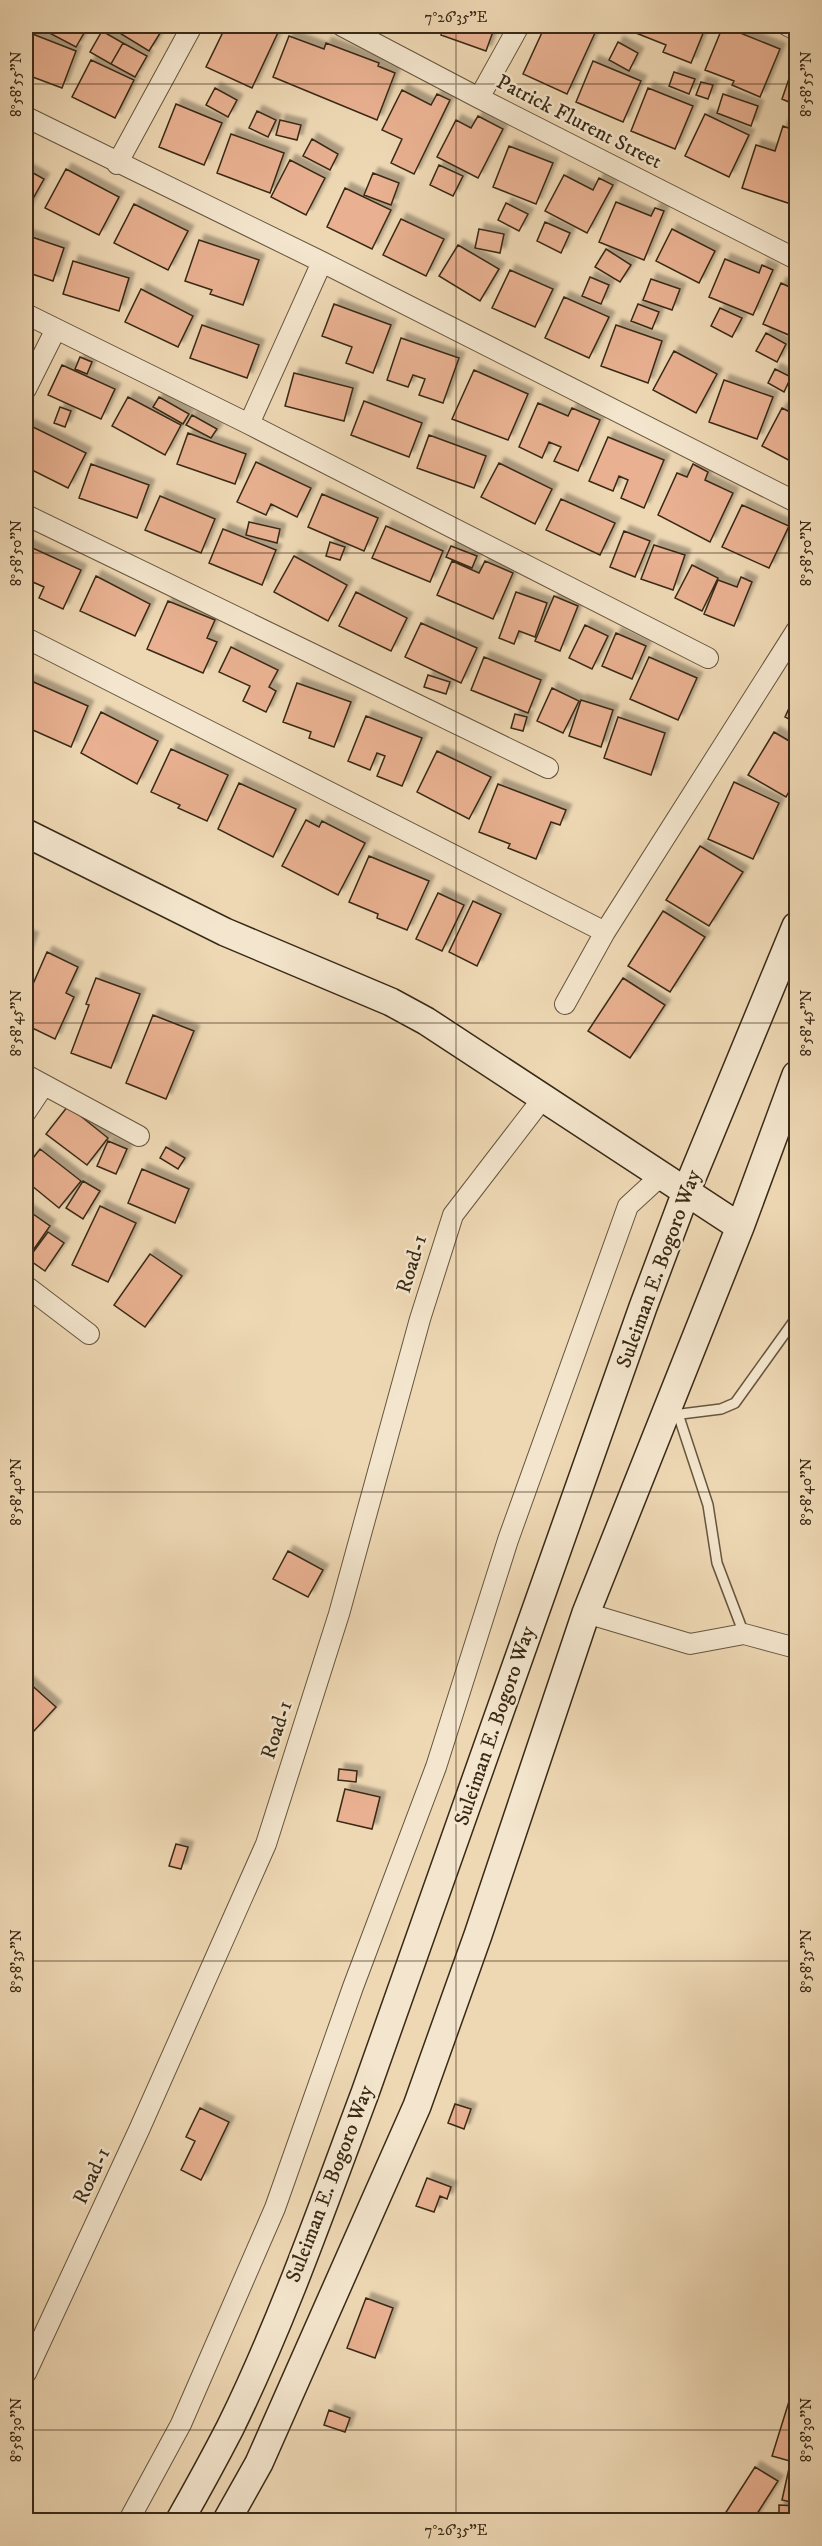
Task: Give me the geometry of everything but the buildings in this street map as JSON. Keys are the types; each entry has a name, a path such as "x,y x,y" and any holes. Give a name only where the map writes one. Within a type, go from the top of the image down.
{"street":[{"path":"117,164 192,26"},
{"name":"Patrick Flurent Street","path":"342,26 478,98 796,259"},
{"path":"478,98 519,26"},
{"path":"788,26 796,30"},
{"path":"26,117 117,164 322,262 796,502"},
{"path":"249,424 322,262"},
{"path":"26,314 249,424 708,658"},
{"path":"26,389 56,329"},
{"path":"26,516 548,768"},
{"path":"565,1004 604,932 796,631"},
{"path":"26,638 604,932"},
{"path":"26,833 225,932 391,1002 426,1021 740,1227"},
{"name":"Suleiman E. Bogoro Way","path":"180,2520 230,2428 270,2339 323,2207 643,1307 675,1184 796,926"},
{"path":"26,1075 139,1136"},
{"name":"Suleiman E. Bogoro Way","path":"227,2520 259,2463 417,2106 478,1935 586,1613 671,1415 740,1227 788,1106 796,1075"},
{"path":"26,1112 44,1085"},
{"name":"Road-1","path":"26,2373 139,2130 266,1844 339,1614 420,1319 453,1215 543,1098"},
{"path":"129,2520 181,2424 275,2208 357,1976 436,1767 508,1540 628,1206 652,1183 675,1184"},
{"path":"26,1286 88,1334"},
{"path":"586,1613 690,1644 744,1634 796,1648"}],"lane":[{"path":"744,1634 717,1563 708,1505 671,1415 721,1409 735,1403 796,1318"}]}
